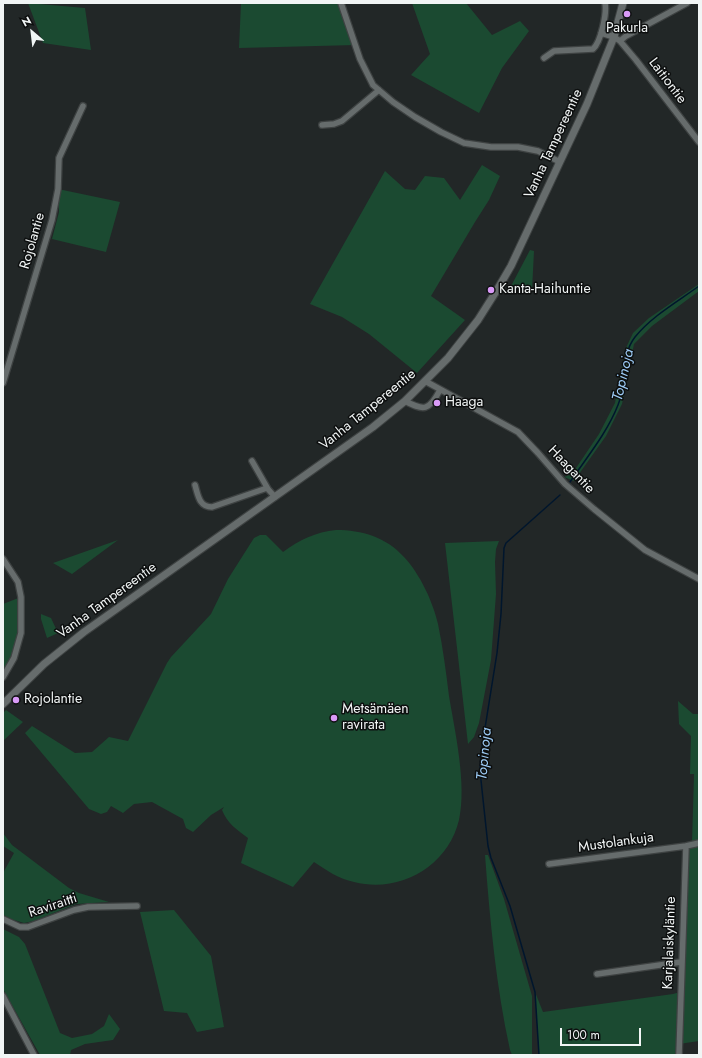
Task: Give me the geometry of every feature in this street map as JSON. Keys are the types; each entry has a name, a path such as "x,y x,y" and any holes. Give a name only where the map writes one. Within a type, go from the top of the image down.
{"main road":[{"name":"Vanha Tampereentie","path":"4,701 44,664 84,632 368,431 405,401 448,358 478,320 496,293 511,266 617,39 623,3"}],"street":[{"path":"341,3 360,59 373,84 415,117 464,143 491,147 518,147 538,151 560,162"},
{"path":"544,58 554,52 593,49 597,46 606,8 605,3"},
{"path":"601,33 617,39 626,36 687,3"},
{"name":"Laitiontie","path":"617,39 636,60 699,142"},
{"path":"322,125 334,124 342,121 379,90"},
{"name":"Rojolantie","path":"3,383 52,220 58,189 59,158 83,106"},
{"name":"Haagantie","path":"425,381 518,432 565,484 594,509 645,550 699,579"},
{"path":"405,401 417,407 423,408 432,402 440,390"},
{"path":"252,462 268,489 275,497"},
{"path":"195,485 200,501 203,505 208,507 212,507 262,488 268,489"},
{"path":"3,559 18,582 21,597 21,633 14,658 3,677"},
{"path":"686,846 699,843"},
{"name":"Mustolankuja","path":"549,864 686,846"},
{"name":"Karjalaiskyläntie","path":"679,1055 686,846"},
{"name":"Raviraitti","path":"3,919 20,927 28,927 74,910 88,907 137,906"},
{"path":"597,974 681,962"},
{"path":"3,996 34,1055"}],"green space":[{"path":"28,3 85,8 91,50 43,43"},
{"path":"241,3 339,3 356,45 239,48"},
{"path":"412,3 466,3 492,35 520,21 529,31 502,68 479,113 411,75 430,54"},
{"path":"482,165 500,176 489,200 431,296 465,320 417,373 369,334 342,317 310,304 385,171 405,189 415,190 425,176 444,178 460,200"},
{"path":"58,189 120,202 106,252 52,239 59,212"},
{"path":"530,250 534,251 532,290 510,288"},
{"path":"699,284 699,291 652,326 634,344 622,404 606,436 574,481 564,477 572,474 599,434 615,403 625,350 633,333 649,318"},
{"name":"Metsämäen ravirata","path":"336,530 364,533 389,544 397,550 410,564 425,589 433,607 438,624 446,669 457,742 462,790 459,820 453,836 444,851 433,863 420,873 405,880 388,884 371,885 348,881 333,874 314,862 293,887 241,863 248,838 236,829 227,819 222,810 224,807 211,815 193,832 186,828 183,819 152,802 134,804 123,813 111,806 107,812 101,814 89,809 25,733 32,726 75,753 92,752 109,737 128,741 167,663 211,614 228,579 254,538 260,535 266,535 283,552 308,537"},
{"path":"118,540 72,574 53,563"},
{"path":"499,541 496,549 495,562 496,594 491,660 479,723 474,737 468,744 445,543"},
{"path":"21,597 21,633 14,658 3,677 3,604"},
{"path":"41,614 51,618 58,633 47,638 41,619"},
{"path":"678,701 693,714 699,714 699,1041 679,1044 679,1055 539,1055 535,992 543,1012 680,992 686,846 692,844 694,774 690,774 691,736 679,724"},
{"path":"6,710 23,722 3,741 3,713"},
{"path":"3,833 12,845 69,888 79,893 109,902 76,904 34,921 24,923 3,915 3,873 14,853 3,846"},
{"path":"485,855 488,855 504,899 532,996 532,1055 512,1055 510,1050 494,953"},
{"path":"174,910 211,956 224,1027 197,1032 187,1013 164,1011 140,912"},
{"path":"3,929 19,937 25,944 60,1033 72,1038 92,1034 104,1026 109,1014 120,1029 113,1040 85,1044 71,1050 70,1055 40,1055 3,989"}],"waterway":[{"name":"Topinoja","path":"570,482 596,445 618,405 621,397 625,361 630,345 635,337 649,322 699,286"},
{"name":"Topinoja","path":"539,1055 535,992 510,906 491,858 488,846 480,771 481,753 497,653 501,614 504,548 506,543 560,495"}],"place":[{"name":"Pakurla","path":"627,14"},
{"name":"Kanta-Haihuntie","path":"491,290"},
{"name":"Haaga","path":"437,403"},
{"name":"Rojolantie","path":"16,700"},
{"name":"Metsämäen ravirata","path":"334,718"}]}
